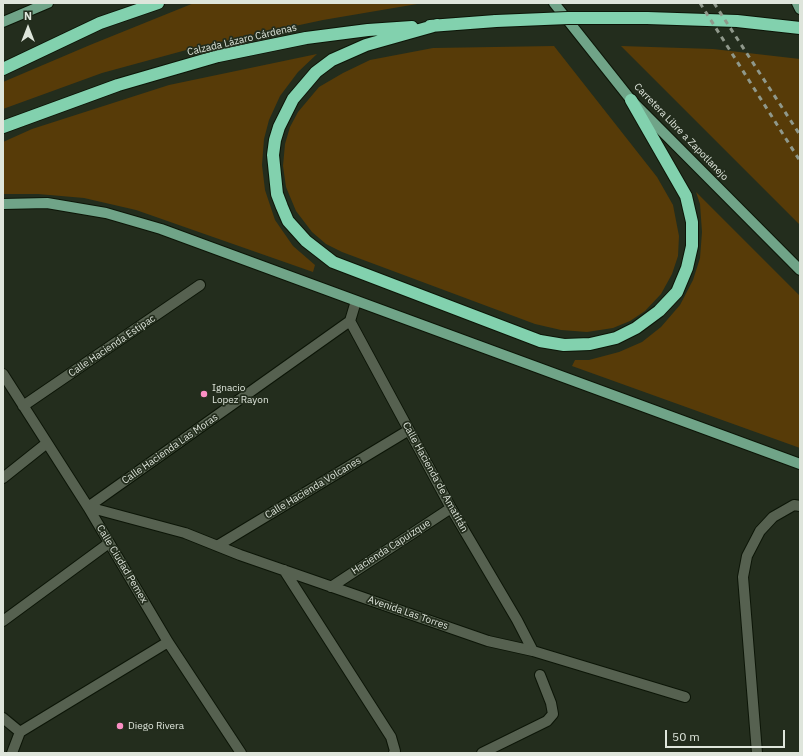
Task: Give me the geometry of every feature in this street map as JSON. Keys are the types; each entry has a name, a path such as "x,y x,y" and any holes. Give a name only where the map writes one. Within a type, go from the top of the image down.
{"highway":[{"path":"3,69 100,23 138,3"},
{"path":"100,23 158,3"},
{"name":"Calzada Lázaro Cárdenas","path":"3,127 118,84 218,56 306,38 368,30 496,21 568,18 647,18 737,21 800,28"},
{"path":"437,25 366,45 332,60 316,72 293,99 279,128 275,140 273,155 277,194 282,207 288,221 301,236 333,262 540,341 564,345 590,344 616,338 636,328 659,311 677,292 687,268 692,246 692,222 686,196 631,100"}],"main road":[{"name":"Carretera Libre a Zapotlanejo","path":"554,3 631,100 800,270"},
{"path":"797,3 800,9"},
{"path":"3,22 43,4"},
{"path":"3,204 47,203 106,213 162,229 800,464"}],"street":[{"name":"Calle Hacienda Estipac","path":"23,406 200,285"},
{"path":"350,321 356,301"},
{"name":"Calle Hacienda de Amatitán","path":"350,321 451,508 517,620 533,651"},
{"name":"Calle Hacienda Las Moras","path":"88,507 350,321"},
{"name":"Calle Ciudad Pemex","path":"3,374 88,507 168,642 241,753"},
{"name":"Calle Hacienda Volcanes","path":"217,546 409,430"},
{"path":"3,478 47,443"},
{"path":"757,753 743,577 747,556 760,531 772,517 794,505 800,506"},
{"name":"Avenida Las Torres","path":"88,507 185,533 331,587 488,641 533,651 685,697"},
{"name":"Hacienda Capuizque","path":"331,587 451,508"},
{"path":"3,621 109,543"},
{"path":"284,570 391,737 395,751 394,753"},
{"path":"12,753 20,732 168,642"},
{"path":"482,753 547,721 553,714 551,703 540,675"},
{"path":"3,718 20,732"}],"shaded area":[{"path":"194,3 423,3 323,20 201,46 102,73 3,109 3,82"},
{"path":"554,46 657,177 673,205 679,236 678,256 672,274 661,294 645,311 630,321 613,328 587,332 561,330 535,324 342,252 326,244 312,232 296,211 286,187 283,166 285,144 290,127 298,112 319,87 370,60 433,48"},
{"path":"621,46 713,49 800,59 800,225"},
{"path":"317,54 298,72 280,96 269,120 264,139 262,165 265,190 275,220 293,246 315,265 313,272 136,210 84,198 38,194 3,194 3,142 32,129 169,85"},
{"path":"696,192 800,296 800,448 572,366 575,360 589,360 619,352 642,342 661,327 680,305 693,280 700,258 702,232 700,204"}],"railway":[{"path":"700,3 800,161"},
{"path":"714,3 800,135"}],"place":[{"name":"Ignacio Lopez Rayon","path":"204,394"},
{"name":"Diego Rivera","path":"120,726"}]}
